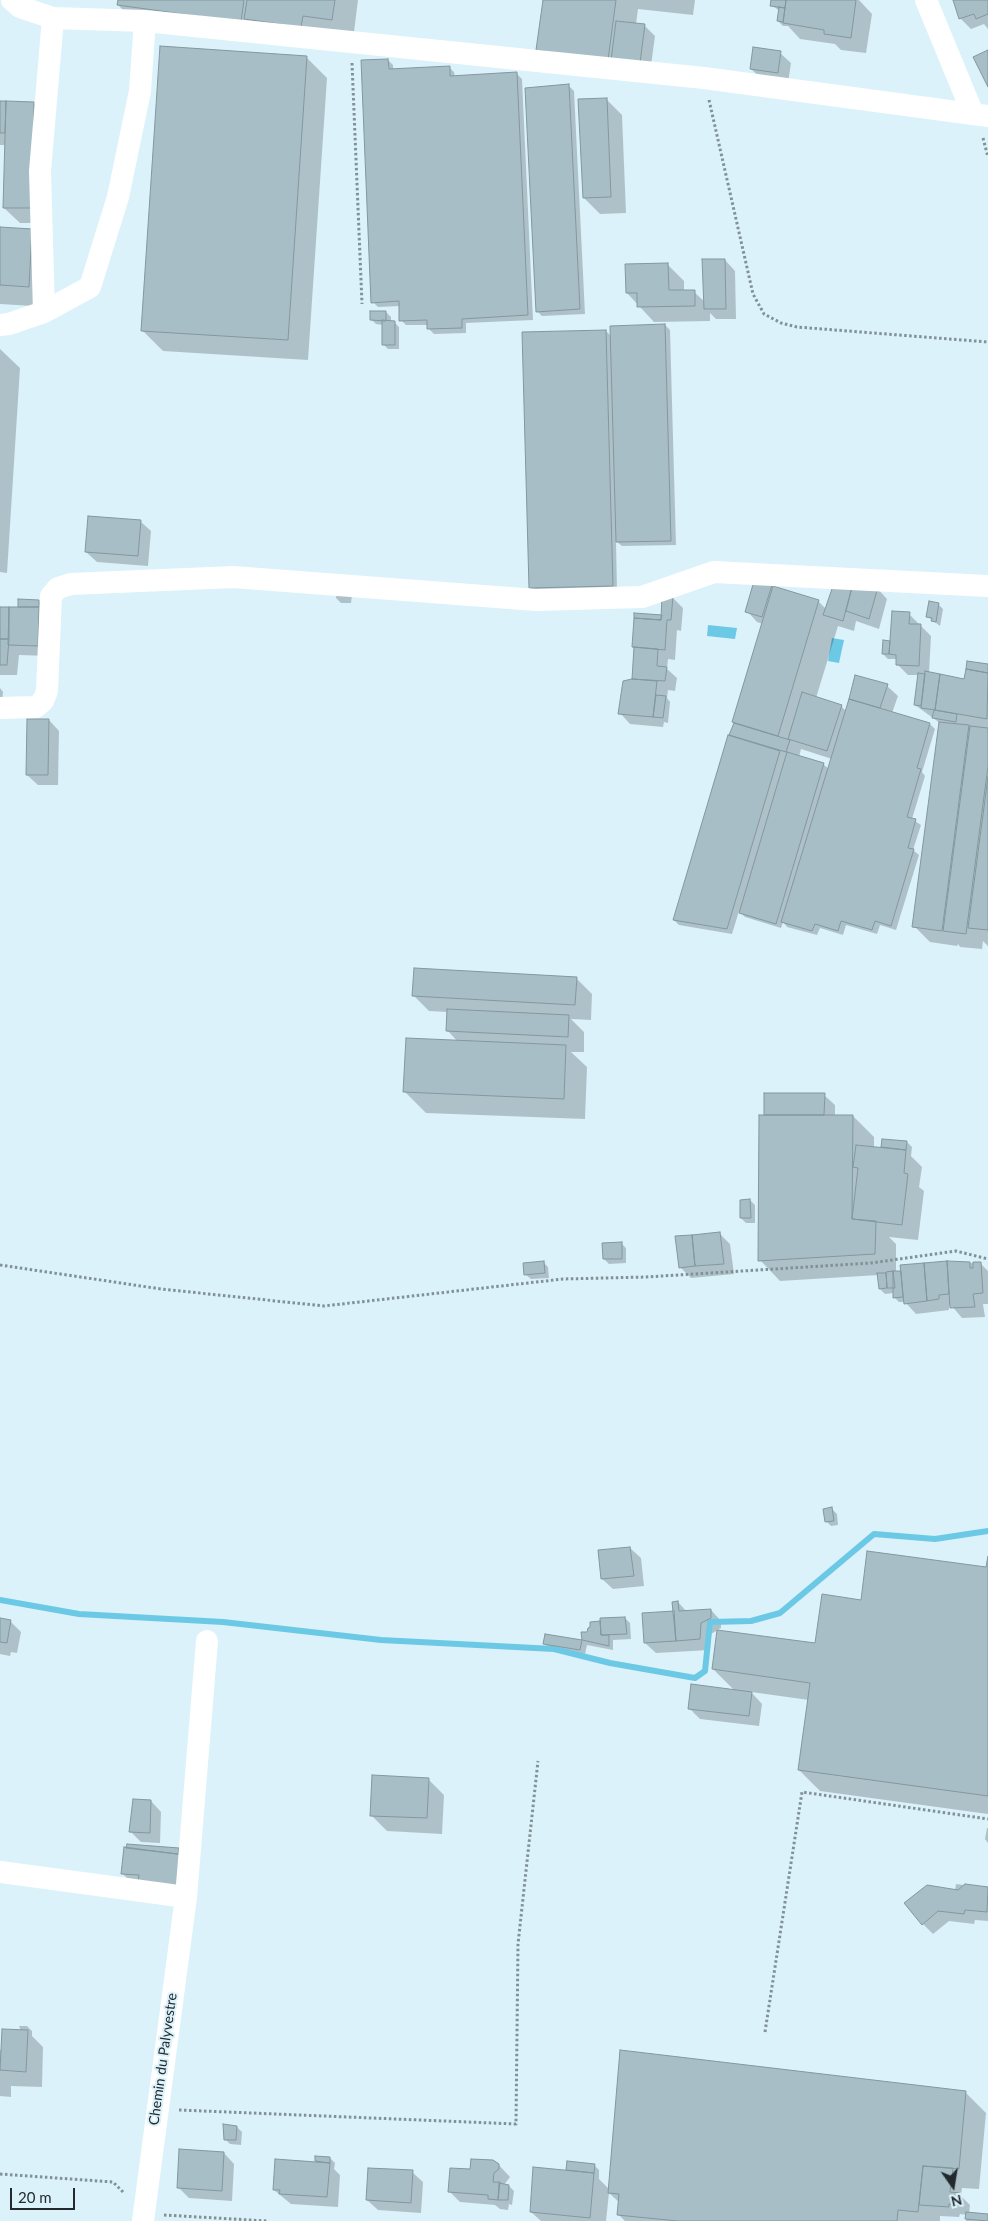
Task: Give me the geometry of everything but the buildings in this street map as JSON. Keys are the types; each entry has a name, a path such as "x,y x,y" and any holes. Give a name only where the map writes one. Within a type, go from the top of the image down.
{"street":[{"path":"12,0 20,7 53,18 145,20 704,78 980,115"},
{"path":"926,0 980,115"},
{"path":"44,312 40,171 53,18"},
{"path":"0,325 9,324 44,312 90,287 118,197 140,91 145,20"},
{"path":"0,708 36,707 44,701 47,691 51,596 58,588 71,584 233,577 536,600 642,597 714,572 988,586"},
{"name":"Chemin du Palyvestre","path":"143,2217 186,1897 207,1641"},
{"path":"0,1872 186,1897"}],"path":[{"path":"351,42 362,304"},
{"path":"704,78 752,294 764,314 781,324 797,327 988,342"},
{"path":"0,1265 161,1289 324,1306 563,1279 646,1277 871,1263 956,1251 988,1259"},
{"path":"156,2109 516,2124 518,1944 538,1761"},
{"path":"765,2032 802,1792 988,1819"},
{"path":"0,2174 114,2182 123,2190 125,2196"},
{"path":"143,2217 267,2221"}],"water":[{"path":"708,625 737,628 735,639 707,636"},
{"path":"832,638 844,640 839,663 828,661"}],"waterway":[{"path":"0,1600 79,1614 223,1622 381,1640 554,1649 610,1663 695,1678 705,1671 710,1622 751,1621 780,1613 874,1534 935,1539 988,1531"}]}
